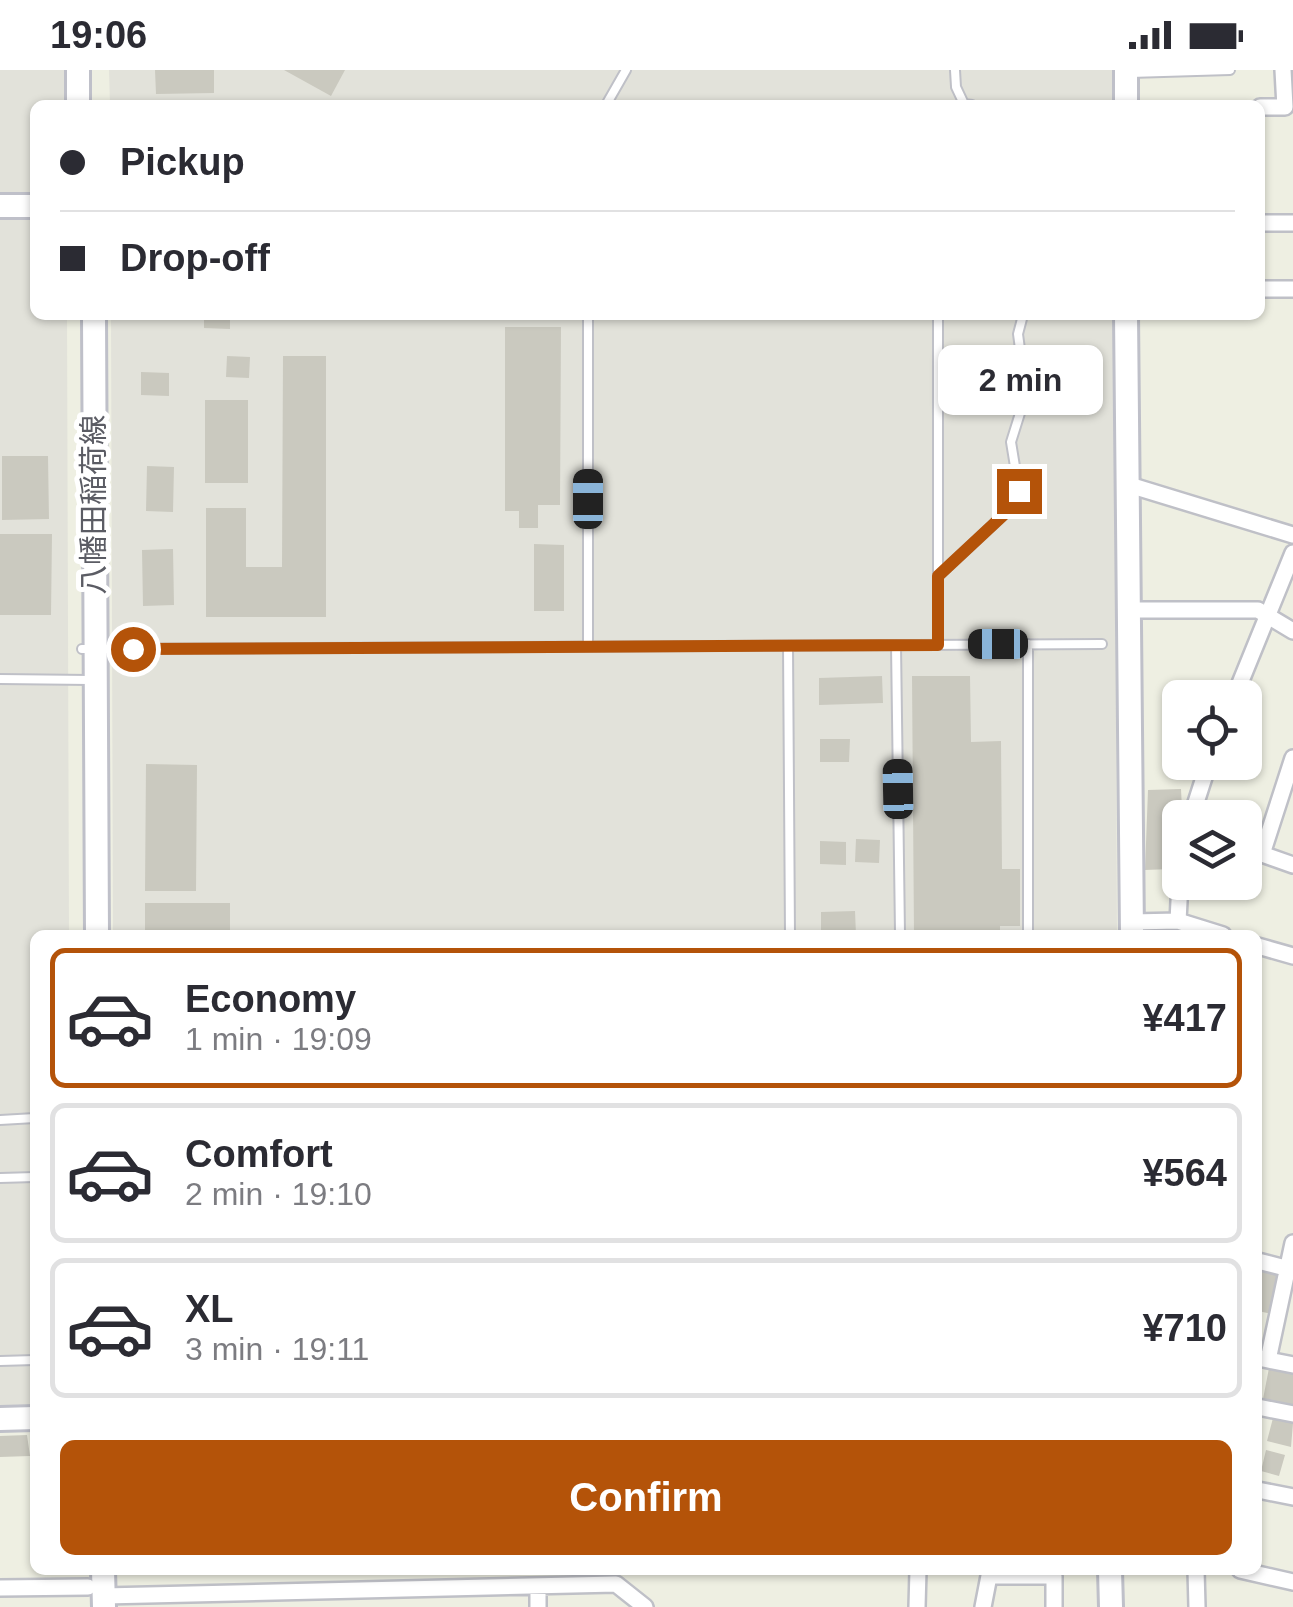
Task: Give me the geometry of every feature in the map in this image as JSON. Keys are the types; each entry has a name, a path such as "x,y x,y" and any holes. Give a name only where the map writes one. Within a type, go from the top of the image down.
{"main road":[{"path":"78,70 78,100"},
{"path":"94,70 94,100"},
{"path":"1126,71 1126,100"},
{"path":"0,206 30,206"},
{"name":"八幡田稲荷線","path":"80,320 97,930"},
{"name":"八幡田稲荷線","path":"88,650 94,320"},
{"path":"1126,320 1132,928"},
{"name":"八幡田稲荷線","path":"84,930 89,680"},
{"path":"0,1419 30,1418"},
{"path":"1110,1575 1111,1607"}],"street":[{"path":"1283,70 1289,107"},
{"path":"1265,223 1293,223"},
{"path":"1265,289 1293,289"},
{"path":"1126,484 1293,535"},
{"path":"1241,680 1293,553"},
{"path":"1128,610 1258,610 1293,631"},
{"path":"1293,758 1262,854 1293,865"},
{"path":"1178,922 1179,900"},
{"path":"1132,928 1178,922 1206,930"},
{"path":"1262,950 1293,956"},
{"path":"1293,1243 1290,1269 1263,1359 1293,1366"},
{"path":"1262,1262 1290,1269"},
{"path":"1262,1408 1293,1414"},
{"path":"1262,1491 1293,1498"},
{"path":"917,1607 918,1575"},
{"path":"1196,1575 1197,1607"},
{"path":"1262,1575 1293,1582"},
{"path":"983,1607 989,1576 1054,1576 1054,1607"},
{"path":"0,1588 373,1590 616,1584 645,1607"},
{"path":"538,1586 538,1607"},
{"path":"446,1589 446,1607"},
{"path":"373,1590 374,1607"}],"lane":[{"path":"609,100 626,70"},
{"path":"955,70 962,100"},
{"path":"1126,71 1230,70"},
{"path":"588,320 588,646"},
{"path":"938,320 938,645"},
{"path":"938,576 1013,506 1019,491 1011,442 1026,394 1018,334 1022,320"},
{"path":"1028,644 1028,930"},
{"path":"88,650 1102,644"},
{"path":"896,645 900,930"},
{"path":"788,646 790,930"},
{"path":"0,680 89,680"},
{"path":"0,1120 30,1118"},
{"path":"0,1178 30,1177"},
{"path":"0,1361 30,1360"}],"shaded area":[{"path":"0,70 67,70 67,100 30,100 30,193 0,193"},
{"path":"109,70 1112,70 1113,100 110,100"},
{"path":"0,217 30,218 30,320 67,320 69,930 30,930 30,1405 0,1405"},
{"path":"111,320 1114,320 1117,930 113,930"}],"building":[{"path":"155,70 214,70 214,93 156,94"},
{"path":"284,70 345,70 331,96"},
{"path":"204,320 230,320 230,329 204,328"},
{"path":"505,327 561,327 560,505 538,505 538,528 519,528 519,511 505,511"},
{"path":"227,356 250,357 249,378 226,377"},
{"path":"283,356 326,356 326,617 206,617 206,508 246,508 246,567 282,567"},
{"path":"141,372 169,373 169,396 141,395"},
{"path":"205,400 248,400 248,483 205,483"},
{"path":"2,456 48,456 49,519 2,520"},
{"path":"147,466 174,467 173,512 146,511"},
{"path":"0,534 52,534 51,615 0,615"},
{"path":"534,544 564,545 564,611 534,611"},
{"path":"173,549 174,605 143,606 142,550"},
{"path":"882,676 883,703 819,705 819,678"},
{"path":"912,676 970,676 971,742 1001,741 1002,869 1020,869 1020,926 1000,926 1000,930 914,930"},
{"path":"820,739 850,739 849,762 820,762"},
{"path":"146,764 197,765 196,891 145,891"},
{"path":"1181,789 1182,800 1162,800 1162,869 1145,870 1148,790"},
{"path":"856,839 880,840 879,863 855,862"},
{"path":"820,841 846,842 846,865 820,864"},
{"path":"145,903 230,903 230,930 145,930"},
{"path":"855,911 856,930 821,930 821,912"},
{"path":"1262,1271 1279,1275 1272,1314 1262,1312"},
{"path":"1269,1368 1293,1373 1293,1405 1263,1399"},
{"path":"1273,1418 1293,1423 1291,1447 1267,1441"},
{"path":"27,1435 30,1456 0,1457 0,1436"},
{"path":"1266,1450 1285,1455 1279,1476 1262,1471"}],"route":[{"path":"133,649 938,645 938,576 1013,506 1019,491"}]}
